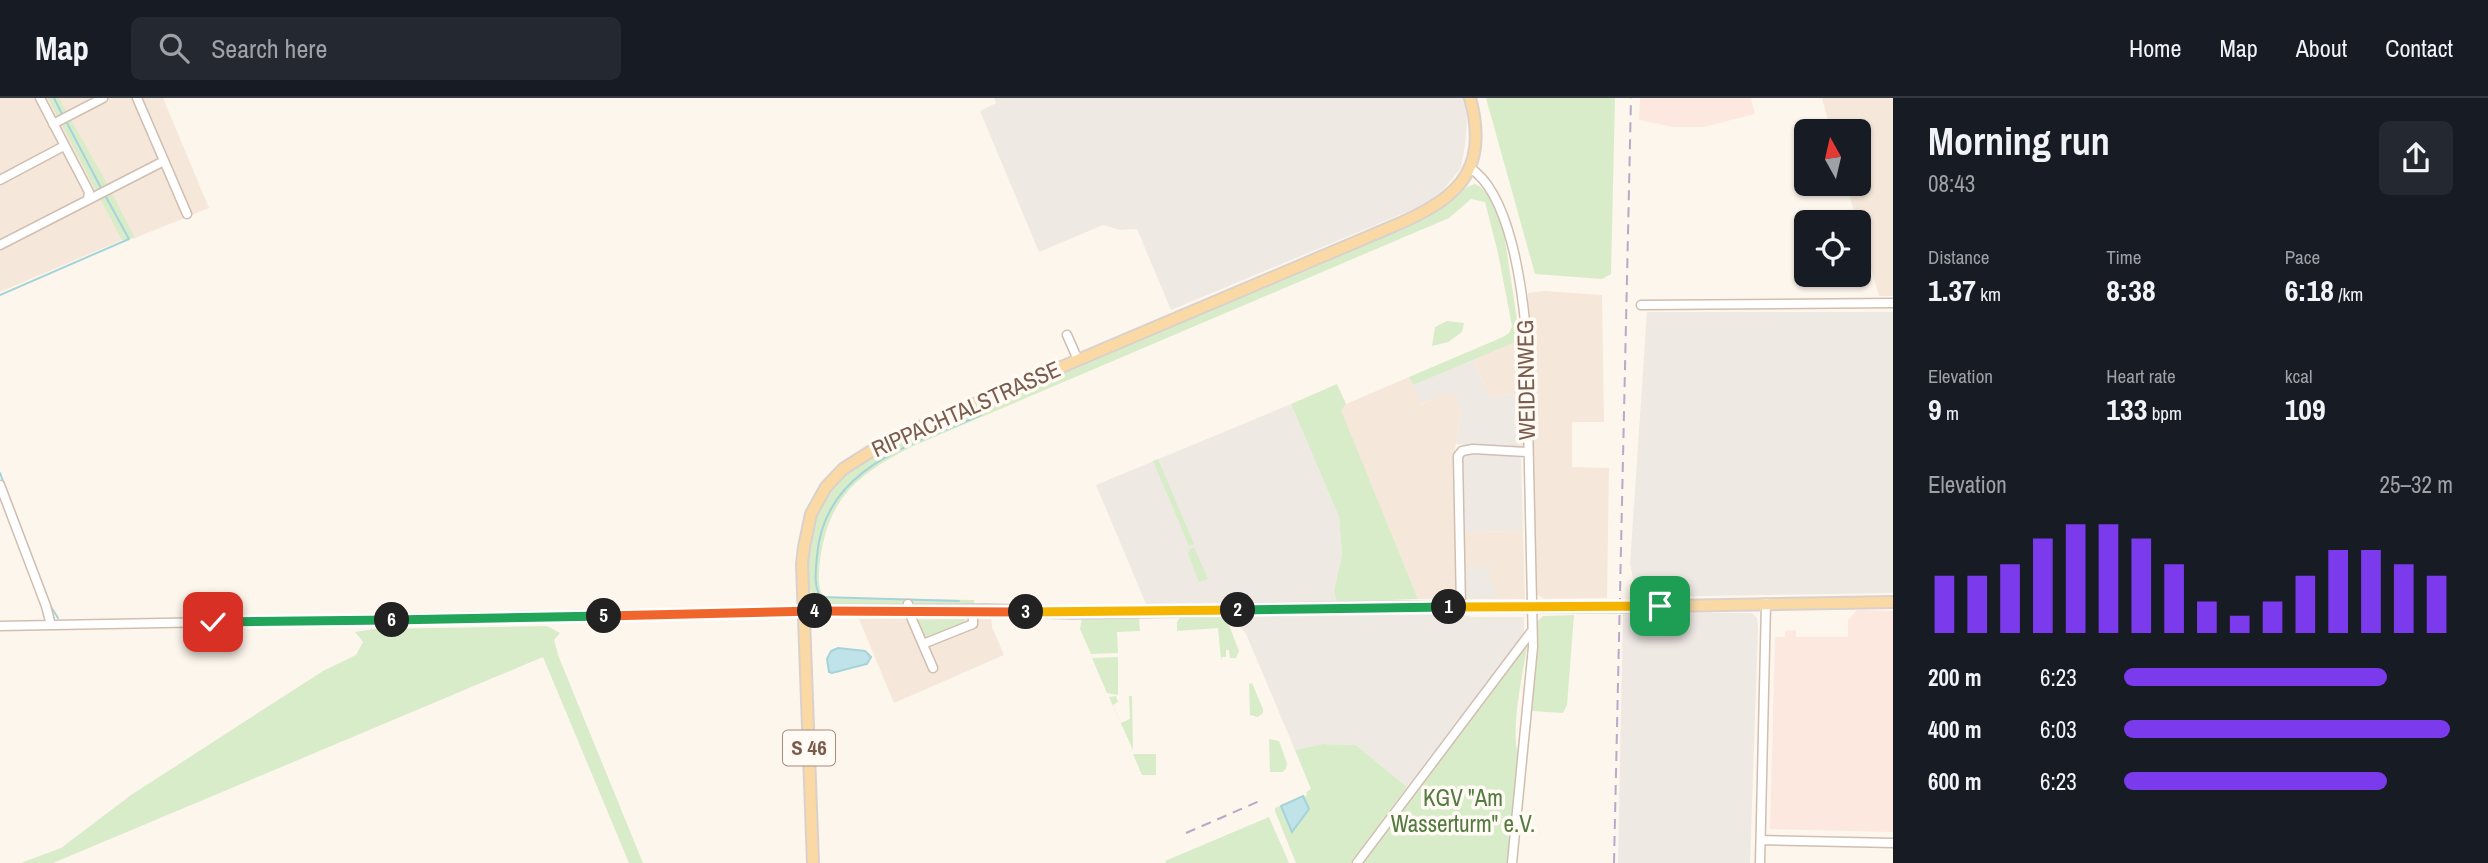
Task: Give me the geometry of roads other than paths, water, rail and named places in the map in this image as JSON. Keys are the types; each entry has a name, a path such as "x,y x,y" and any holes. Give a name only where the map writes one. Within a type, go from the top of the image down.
{"main road":[{"name":"RIPPACHTALSTRASSE","path":"813,863 802,564 811,514 826,487 843,469 887,441 1418,216 1438,205 1461,183 1475,153 1477,128 1470,98"},
{"path":"804,611 909,608 1073,613 1893,602"}],"street":[{"path":"40,98 89,192 88,199"},
{"path":"53,124 103,98"},
{"path":"138,98 187,214"},
{"path":"0,180 64,146"},
{"path":"0,245 164,161"},
{"name":"WEIDENWEG","path":"1470,168 1486,182 1500,206 1522,290 1526,332 1533,647 1512,863"},
{"path":"1641,305 1893,303"},
{"name":"RIPPACHTALSTRASSE","path":"1067,335 1078,360"},
{"path":"1461,607 1458,456 1462,451 1473,449 1527,452"},
{"path":"0,485 51,625"},
{"path":"1760,863 1766,603"},
{"path":"909,608 933,668"},
{"path":"0,626 804,611"},
{"path":"923,644 973,624 973,611"},
{"path":"1357,863 1531,632"},
{"path":"1761,840 1893,843"}],"water":[{"path":"838,648 865,651 871,657 867,664 832,673 829,672 827,659 831,651"},
{"path":"1303,796 1309,809 1292,832 1281,806"}],"waterway":[{"path":"54,98 62,114"},
{"path":"67,123 101,188"},
{"path":"0,295 129,239 106,197"},
{"path":"959,601 821,597 816,583 817,556 823,526 836,501 854,480 901,449 981,415"},
{"path":"0,473 51,607 58,618"}],"railway":[{"path":"1614,863 1631,98"},
{"path":"1186,833 1262,800"}],"park label":[{"name":"KGV \"Am Wasserturm\" e.V.","path":"1463,811"}]}
